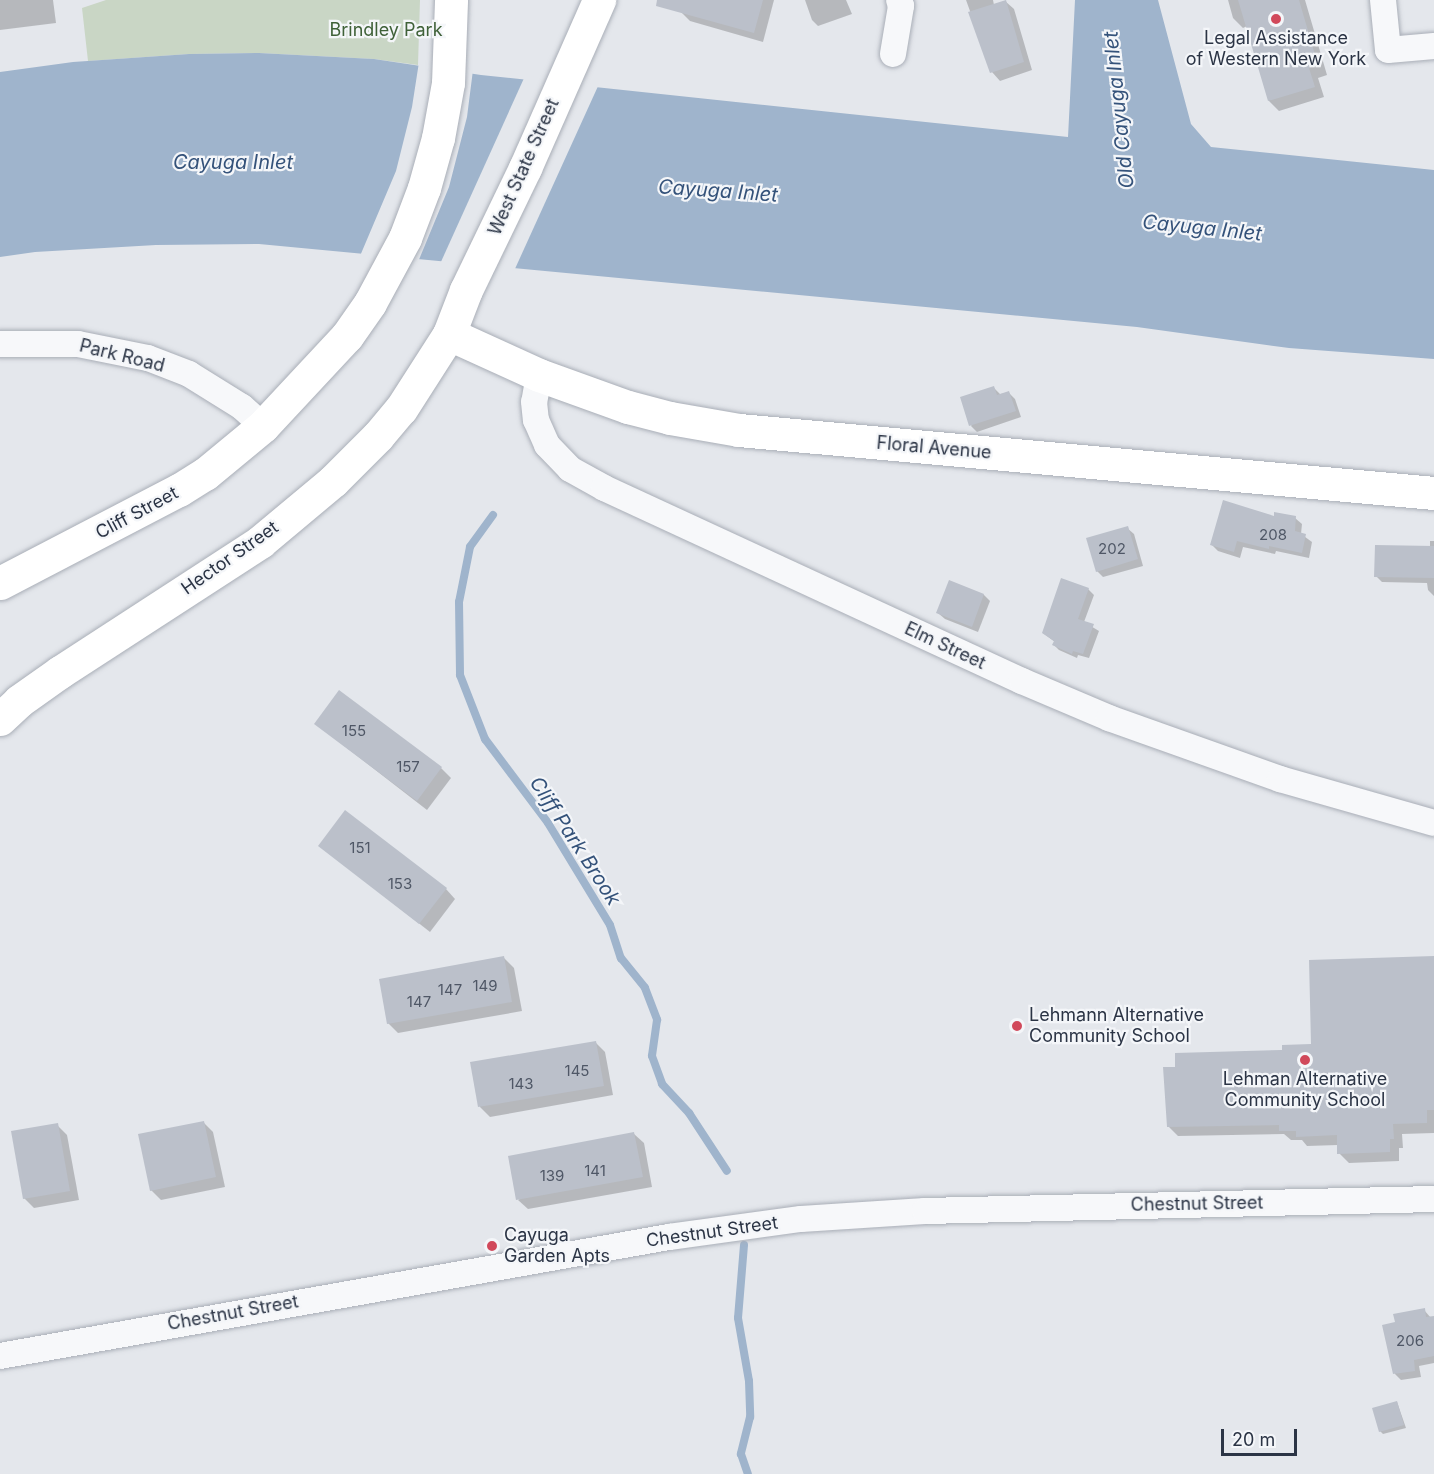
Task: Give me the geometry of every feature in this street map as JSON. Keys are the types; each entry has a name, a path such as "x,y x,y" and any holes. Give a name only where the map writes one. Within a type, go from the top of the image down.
{"main road":[{"name":"Cliff Street","path":"0,583 179,490 205,474 263,426 347,336 370,303 405,238 424,188 446,94 451,0"},
{"name":"West State Street","path":"449,334 466,290 512,197 599,0"},
{"name":"Floral Avenue","path":"449,334 539,375 628,407 670,418 739,430 1434,493"},
{"name":"Hector Street","path":"0,719 19,701 60,672 260,542 333,481 378,436 401,409 449,334"}],"street":[{"path":"893,54 901,6 899,0"},
{"path":"1383,0 1388,50 1434,46"},
{"name":"Park Road","path":"0,344 78,344 148,358 189,374 242,406 263,426"},
{"name":"Elm Street","path":"539,375 534,402 536,420 547,445 570,469 604,488 1098,714 1280,779 1434,823"},
{"name":"Chestnut Street","path":"0,1356 669,1237 801,1219 925,1211 1434,1199"}],"green space":[{"name":"Brindley Park","path":"106,0 420,0 418,65 374,59 259,53 189,54 88,61 82,8"}],"water":[{"path":"1075,0 1158,0 1191,124 1211,147 1434,170 1434,359 1289,348 1137,327 259,244 156,245 35,252 0,257 0,72 73,62 189,54 259,53 374,59 481,75 1068,137"}],"pier":[{"path":"419,62 473,70 467,117 449,187 418,262 360,256 396,171 412,107"},
{"path":"525,76 599,84 514,271 440,264"}],"building":[{"path":"657,0 763,0 754,33 656,6"},
{"path":"1006,0 1024,62 990,73 968,12"},
{"path":"1238,0 1299,0 1318,65 1309,68 1315,87 1268,101"},
{"path":"994,386 997,395 1009,391 1016,411 969,426 960,397"},
{"path":"1223,500 1274,516 1274,512 1296,516 1295,531 1306,534 1302,553 1269,546 1269,549 1237,541 1234,552 1210,545"},
{"path":"1128,526 1138,559 1096,572 1086,538"},
{"path":"1375,545 1434,546 1434,578 1374,577"},
{"path":"1061,578 1089,588 1078,619 1094,624 1083,654 1073,651 1072,654 1052,645 1054,641 1042,633"},
{"path":"949,580 984,594 972,627 936,613"},
{"path":"339,690 442,767 417,801 314,724"},
{"path":"345,810 447,888 419,924 318,846"},
{"path":"504,956 512,1002 387,1024 379,979"},
{"name":"Lehman Alternative Community School","path":"1434,956 1434,1110 1427,1110 1427,1123 1393,1124 1394,1139 1390,1139 1390,1152 1337,1154 1337,1135 1296,1137 1296,1131 1279,1131 1279,1125 1167,1127 1163,1067 1175,1067 1175,1053 1282,1050 1282,1045 1311,1044 1309,960"},
{"path":"596,1041 604,1086 478,1107 470,1062"},
{"path":"204,1121 216,1177 150,1191 138,1134"},
{"path":"58,1123 70,1191 23,1199 11,1131"},
{"path":"634,1132 643,1177 516,1200 508,1156"},
{"path":"1425,1308 1426,1317 1434,1316 1434,1356 1414,1360 1415,1371 1393,1374 1382,1325 1395,1322 1393,1314"},
{"path":"1397,1401 1404,1425 1379,1432 1372,1408"}],"waterway":[{"name":"Cliff Park Brook","path":"493,515 470,547 459,602 460,675 485,739 548,823 610,925 621,958 645,988 657,1020 652,1056 662,1084 689,1113 727,1171"},
{"name":"Cliff Park Brook","path":"744,1245 738,1318 749,1381 750,1417 741,1454 748,1474"}],"place":[{"name":"Legal Assistance of Western New York","path":"1276,19"},
{"name":"Lehmann Alternative Community School","path":"1017,1026"},
{"name":"Lehman Alternative Community School","path":"1305,1060"},
{"name":"Cayuga Garden Apts","path":"492,1246"}],"water label":[{"name":"Old Cayuga Inlet","path":"1119,110"},
{"name":"Cayuga Inlet","path":"233,162"},
{"name":"Cayuga Inlet","path":"718,191"},
{"name":"Cayuga Inlet","path":"1202,228"}]}
